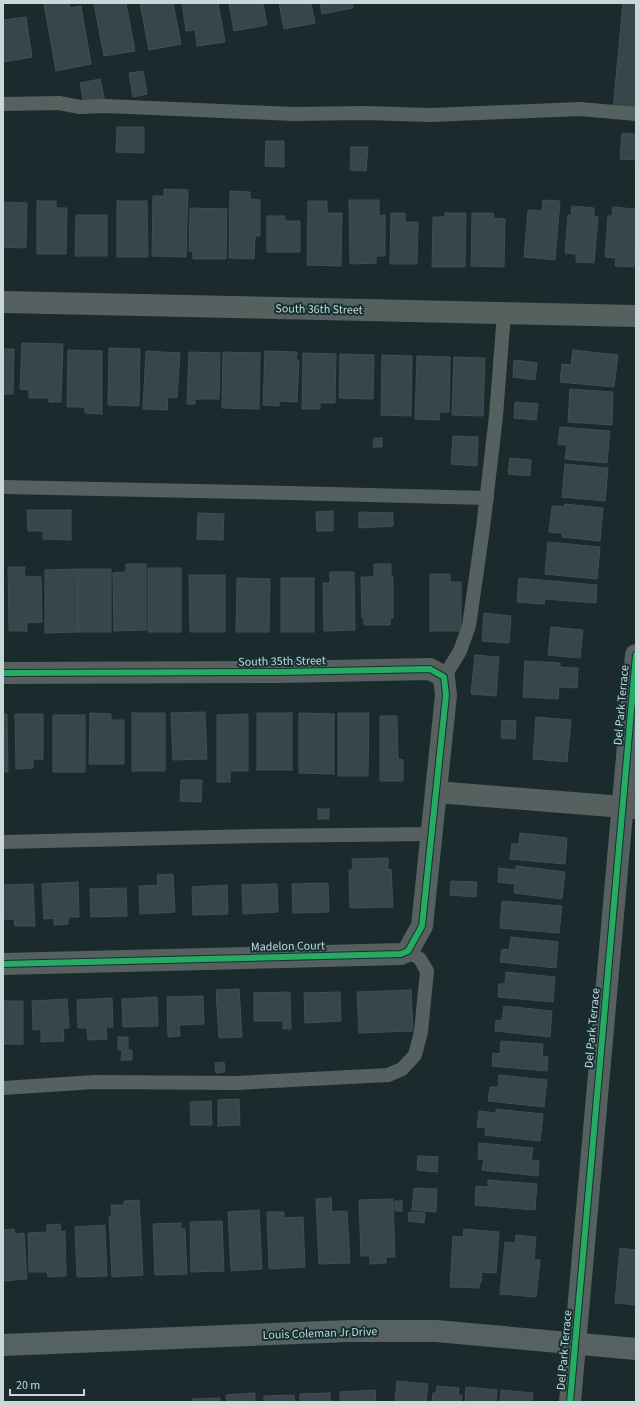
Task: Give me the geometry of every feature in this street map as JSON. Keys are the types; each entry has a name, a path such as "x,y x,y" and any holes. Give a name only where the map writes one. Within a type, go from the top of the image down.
{"street":[{"name":"South 36th Street","path":"3,302 636,316"},
{"name":"Del Park Terrace","path":"570,1402 629,807 636,655"},
{"name":"South 35th Street","path":"3,673 280,672 430,669 444,677"},
{"path":"408,952 422,926 446,695 444,677"},
{"path":"436,792 629,807"},
{"name":"Madelon Court","path":"3,964 401,954 408,952"},
{"name":"Louis Coleman Jr Drive","path":"3,1345 349,1331 436,1331 636,1349"}],"lane":[{"path":"3,104 59,103 80,107 106,106 294,114 364,113 431,115 580,109 636,114"},
{"path":"444,677 460,651 469,626 487,498 496,416 504,313"},
{"path":"3,487 487,498"},
{"path":"3,842 256,836 432,834"},
{"path":"3,1088 96,1082 237,1083 388,1075 402,1068 415,1055 421,1032 427,970 420,959 408,952"}],"building":[{"path":"69,3 70,8 81,6 91,64 56,71 44,4"},
{"path":"126,3 135,51 104,56 94,4"},
{"path":"140,3 173,3 181,44 149,50"},
{"path":"182,3 218,3 225,42 197,46 195,30 186,31"},
{"path":"229,3 263,3 267,25 234,31"},
{"path":"279,3 311,3 315,23 284,29"},
{"path":"320,3 352,3 353,8 322,14"},
{"path":"623,3 636,3 636,112 613,110"},
{"path":"26,17 32,57 3,62 3,20"},
{"path":"143,71 147,94 133,97 129,73"},
{"path":"100,79 105,102 84,105 80,83"},
{"path":"117,127 144,127 144,153 116,152"},
{"path":"622,133 636,134 636,160 620,159"},
{"path":"266,141 284,141 284,167 265,166"},
{"path":"351,147 368,147 366,171 350,170"},
{"path":"164,189 188,190 186,257 152,256 153,196 164,196"},
{"path":"230,191 250,192 250,199 260,200 260,236 255,236 254,259 229,258"},
{"path":"349,200 379,200 379,216 385,215 385,256 376,256 376,263 350,264"},
{"path":"543,200 560,201 555,260 524,257 528,210 542,211"},
{"path":"37,201 56,201 56,208 67,208 66,254 37,254"},
{"path":"117,201 147,201 148,257 117,257"},
{"path":"308,201 327,201 327,213 342,213 341,266 307,265"},
{"path":"3,202 27,203 26,248 3,247"},
{"path":"572,206 594,208 594,216 598,217 594,263 576,262 576,254 565,253 568,215 571,216"},
{"path":"613,207 635,209 636,238 634,267 615,266 616,258 605,257 608,216 612,216"},
{"path":"190,208 227,209 226,259 193,259 193,251 189,251"},
{"path":"391,213 405,213 405,222 418,222 417,264 390,264"},
{"path":"445,213 466,213 465,267 432,267 433,217 445,217"},
{"path":"472,213 493,213 494,218 505,219 504,267 471,266"},
{"path":"76,215 107,215 107,256 75,256"},
{"path":"267,216 285,216 285,221 300,221 300,252 267,252"},
{"path":"22,343 63,344 61,402 49,402 49,398 29,398 29,390 20,389"},
{"path":"109,348 140,349 139,406 108,405"},
{"path":"3,349 14,349 13,394 3,394"},
{"path":"68,350 102,351 102,414 85,413 85,407 67,407"},
{"path":"573,350 618,355 614,387 560,382 562,364 571,365"},
{"path":"146,351 180,353 177,398 168,397 167,410 143,409"},
{"path":"265,351 297,352 296,360 299,360 297,402 279,401 279,406 263,405"},
{"path":"189,352 220,353 219,399 195,399 195,404 187,404"},
{"path":"223,352 260,353 259,409 222,408"},
{"path":"303,353 336,354 335,403 320,403 320,409 302,409"},
{"path":"340,354 374,355 373,399 339,398"},
{"path":"382,355 412,356 411,416 381,415"},
{"path":"417,356 450,357 449,412 440,412 439,420 415,419"},
{"path":"454,357 485,358 483,416 452,415"},
{"path":"514,360 537,363 535,380 513,377"},
{"path":"570,389 613,392 612,425 568,422"},
{"path":"515,402 538,404 536,420 514,418"},
{"path":"560,427 610,431 607,463 565,459 567,445 558,444"},
{"path":"453,436 478,437 477,466 451,464"},
{"path":"374,438 382,438 382,447 373,447"},
{"path":"510,458 531,460 530,476 508,474"},
{"path":"565,464 608,468 605,501 562,497"},
{"path":"565,504 603,508 600,541 562,537 562,533 549,532 552,506 564,507"},
{"path":"27,510 42,510 42,531 28,531"},
{"path":"43,510 71,510 71,540 43,539"},
{"path":"333,511 333,531 317,531 316,512"},
{"path":"359,512 393,513 393,526 359,528"},
{"path":"198,513 224,514 223,540 197,539"},
{"path":"548,542 600,547 597,579 545,574"},
{"path":"126,564 146,564 146,630 114,631 113,573 126,572"},
{"path":"374,564 391,564 391,577 393,577 393,618 390,618 390,625 364,625 364,618 362,618 361,577 374,577"},
{"path":"8,567 25,567 24,576 41,577 42,622 27,623 27,631 9,631"},
{"path":"148,568 181,568 181,632 148,632"},
{"path":"77,569 78,632 45,633 45,570"},
{"path":"78,569 111,569 111,632 78,632"},
{"path":"330,572 354,572 355,630 324,631 323,583 330,583"},
{"path":"430,574 450,574 450,582 461,582 461,631 430,631"},
{"path":"189,575 225,575 225,632 190,632"},
{"path":"237,578 270,579 269,632 236,632"},
{"path":"281,578 314,578 314,632 281,632"},
{"path":"519,578 597,585 596,603 545,599 544,604 517,602"},
{"path":"484,613 511,616 509,643 482,641"},
{"path":"551,627 583,630 580,658 548,655"},
{"path":"475,655 499,657 496,696 471,694"},
{"path":"525,661 560,663 560,667 578,668 577,688 559,687 558,699 523,697"},
{"path":"205,712 207,759 173,760 171,713"},
{"path":"90,713 111,714 111,720 124,720 124,764 89,764"},
{"path":"132,713 165,713 165,771 132,771"},
{"path":"257,713 292,713 292,770 257,770"},
{"path":"299,713 334,714 334,774 299,773"},
{"path":"338,713 369,713 368,776 338,776"},
{"path":"3,714 7,714 8,772 3,772"},
{"path":"15,714 43,714 43,759 33,759 33,768 16,769"},
{"path":"248,714 248,771 230,771 230,782 217,782 217,715"},
{"path":"53,715 85,715 85,772 53,772"},
{"path":"380,716 397,716 398,759 403,760 403,781 380,781"},
{"path":"536,717 571,720 567,762 533,759"},
{"path":"502,720 516,721 515,739 501,738"},
{"path":"181,780 202,780 201,802 180,801"},
{"path":"318,809 329,809 329,819 318,819"},
{"path":"520,833 567,838 565,864 510,859 512,844 519,844"},
{"path":"388,858 388,870 391,869 393,907 350,908 349,870 353,870 352,859"},
{"path":"516,866 565,872 562,899 514,893 515,884 498,882 499,868 516,870"},
{"path":"173,874 175,912 140,914 139,886 158,885 157,875"},
{"path":"451,881 477,882 476,897 450,895"},
{"path":"78,882 79,917 68,917 68,924 54,925 54,918 44,919 42,884"},
{"path":"328,883 329,912 293,913 292,884"},
{"path":"33,884 35,926 15,926 14,919 3,919 3,885"},
{"path":"277,884 278,912 243,914 242,885"},
{"path":"227,885 228,914 193,915 192,887"},
{"path":"126,888 127,916 91,917 90,889"},
{"path":"502,901 562,906 559,933 500,928"},
{"path":"511,937 558,942 556,968 500,962 502,949 509,950"},
{"path":"506,972 555,977 553,1002 498,997 499,984 505,984"},
{"path":"239,989 242,1037 219,1038 216,990"},
{"path":"411,990 413,1031 359,1033 357,992"},
{"path":"290,992 291,1029 283,1029 283,1021 254,1021 254,993"},
{"path":"340,992 341,1021 305,1023 304,993"},
{"path":"203,996 204,1024 179,1025 180,1036 168,1037 167,997"},
{"path":"157,997 158,1026 123,1027 122,999"},
{"path":"112,998 113,1027 106,1027 107,1039 88,1040 87,1028 78,1028 77,1000"},
{"path":"67,999 69,1028 63,1028 64,1041 41,1042 41,1029 33,1030 32,1001"},
{"path":"3,1001 23,1001 23,1044 3,1044"},
{"path":"504,1006 552,1011 550,1037 495,1031 496,1020 502,1021"},
{"path":"118,1037 128,1037 128,1050 132,1050 132,1060 121,1060 122,1050 118,1050"},
{"path":"501,1041 543,1044 542,1056 548,1057 547,1071 492,1066 493,1053 500,1054"},
{"path":"224,1062 225,1072 216,1073 215,1063"},
{"path":"499,1075 547,1080 544,1107 488,1101 490,1087 498,1087"},
{"path":"239,1099 240,1125 218,1126 218,1100"},
{"path":"211,1101 212,1125 191,1125 190,1102"},
{"path":"496,1109 543,1114 540,1141 485,1135 486,1128 477,1127 479,1111 496,1113"},
{"path":"479,1143 533,1148 531,1160 539,1161 538,1176 482,1170 484,1159 478,1159"},
{"path":"418,1156 438,1157 437,1172 417,1170"},
{"path":"488,1180 537,1184 535,1210 475,1205 476,1186 488,1187"},
{"path":"414,1188 437,1189 436,1212 412,1210"},
{"path":"331,1198 332,1212 347,1211 350,1263 319,1264 316,1199"},
{"path":"393,1199 395,1257 386,1257 386,1263 370,1264 370,1256 361,1256 359,1200"},
{"path":"139,1200 143,1275 112,1277 109,1216 112,1216 111,1205 124,1205 124,1201"},
{"path":"395,1201 402,1201 402,1211 395,1211"},
{"path":"259,1210 262,1269 231,1271 228,1212"},
{"path":"267,1212 284,1212 284,1218 303,1217 305,1267 269,1269"},
{"path":"409,1212 425,1213 424,1223 408,1221"},
{"path":"222,1221 224,1271 191,1272 190,1222"},
{"path":"181,1223 181,1229 185,1229 187,1274 155,1275 153,1224"},
{"path":"60,1224 61,1232 65,1231 66,1276 48,1277 47,1272 29,1272 28,1233 47,1232 47,1225"},
{"path":"105,1225 107,1276 77,1277 75,1227"},
{"path":"14,1229 15,1234 24,1233 27,1279 3,1281 3,1230"},
{"path":"464,1229 499,1232 496,1273 482,1272 479,1288 450,1287 453,1236 463,1237"},
{"path":"516,1235 536,1237 534,1260 540,1260 536,1297 500,1294 505,1242 515,1243"},
{"path":"620,1248 636,1250 636,1305 615,1303"},
{"path":"397,1381 428,1384 426,1402 395,1402"},
{"path":"437,1386 459,1388 458,1395 462,1395 461,1402 432,1402 433,1393 436,1393"},
{"path":"466,1387 497,1390 496,1402 465,1402"},
{"path":"375,1390 376,1402 340,1402 340,1392"},
{"path":"501,1390 533,1393 532,1402 500,1402"},
{"path":"255,1393 255,1402 227,1402 226,1395"},
{"path":"330,1393 330,1402 300,1402 300,1394"},
{"path":"294,1395 295,1402 264,1402 264,1396"},
{"path":"220,1398 220,1402 192,1402 192,1399"}],"cycle path":[{"path":"570,1402 636,655"},
{"path":"3,673 280,672 430,669 444,677 446,695 422,926 408,951 401,954 3,964"}]}
